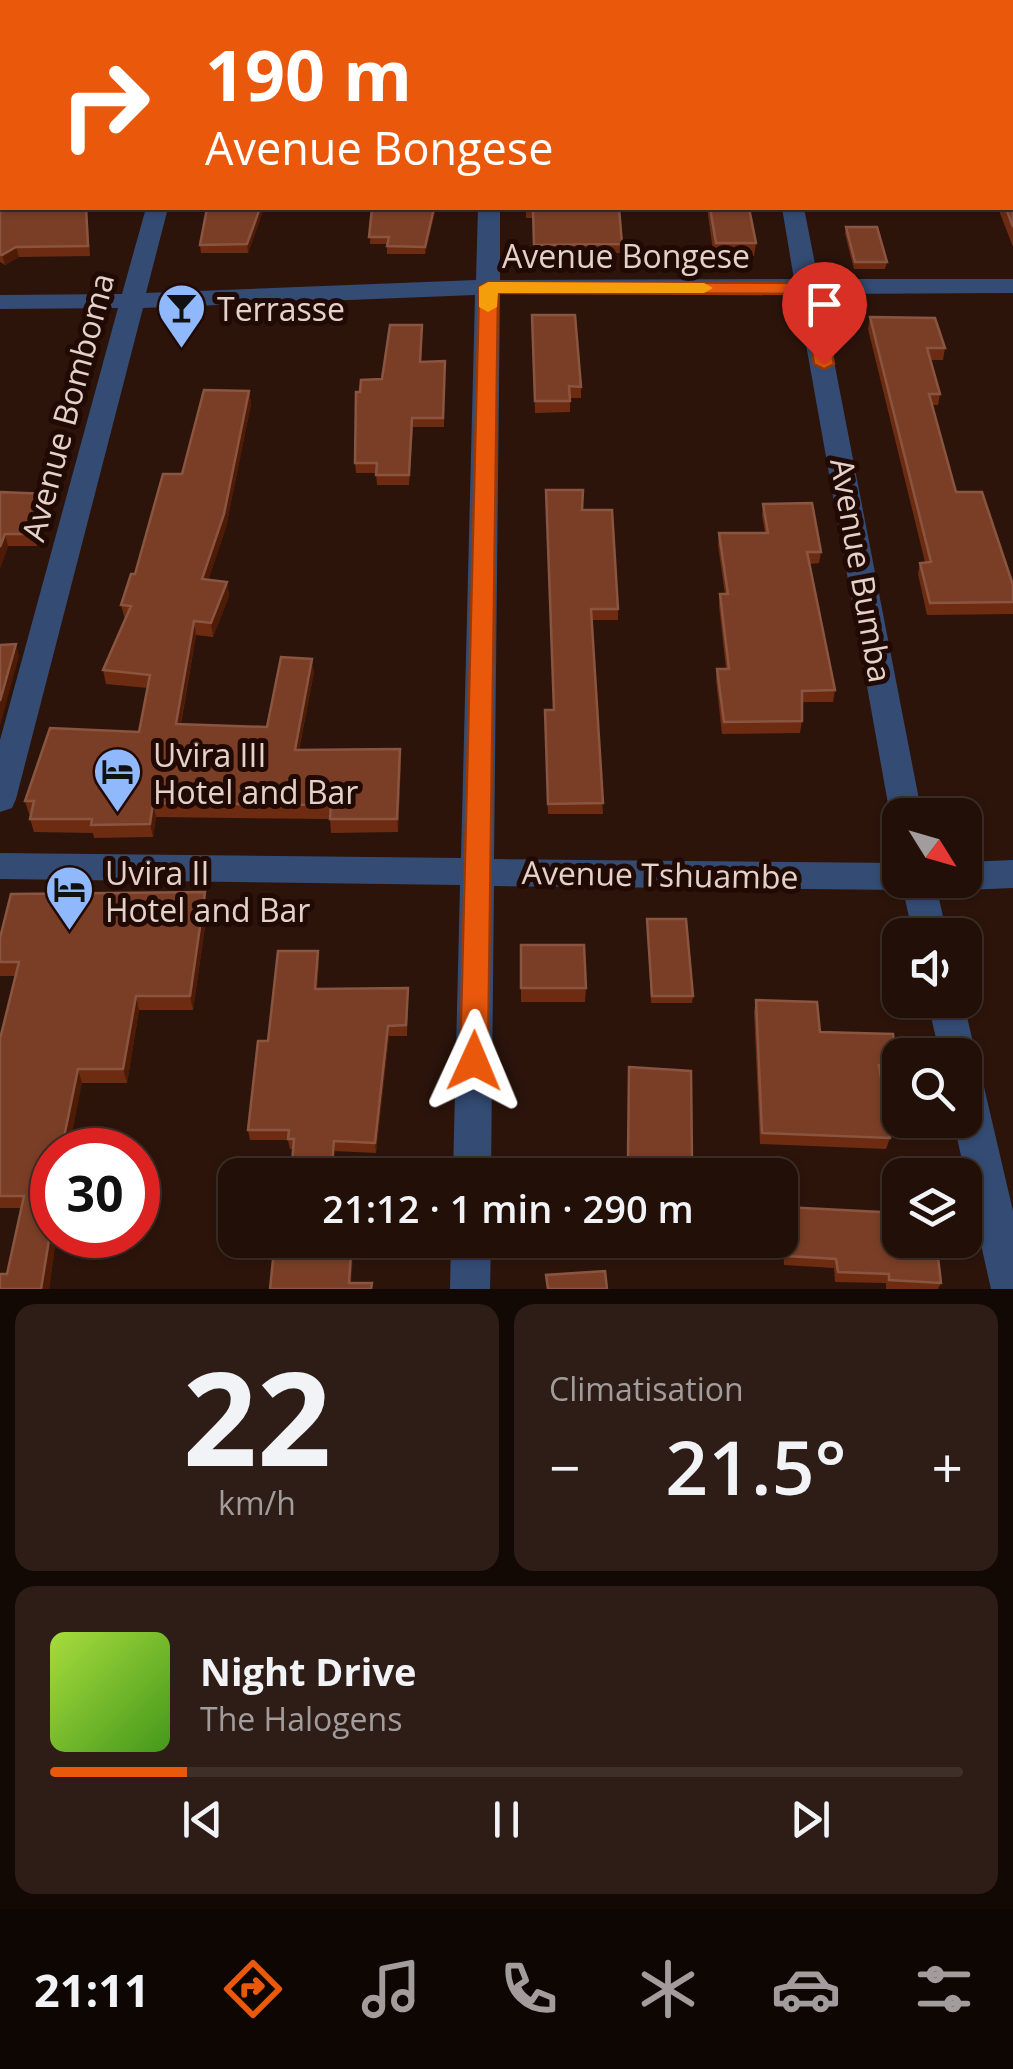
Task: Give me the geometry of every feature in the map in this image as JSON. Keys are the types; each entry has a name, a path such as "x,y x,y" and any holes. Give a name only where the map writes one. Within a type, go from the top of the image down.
{"street":[{"name":"Avenue Bomboma","path":"0,799 156,210"},
{"path":"472,1158 489,210"},
{"name":"Avenue Bumba","path":"793,210 903,798"},
{"name":"Avenue Bongese","path":"0,302 488,287 1013,286"},
{"name":"Avenue Tshuambe","path":"0,866 882,877"},
{"path":"982,875 1013,874"},
{"path":"977,1138 1011,1289"},
{"path":"470,1289 471,1258"}],"building":[{"path":"0,210 86,210 88,246 16,247 0,254"},
{"path":"207,210 259,210 247,244 200,245"},
{"path":"372,210 434,210 425,247 387,246 389,237 369,237"},
{"path":"533,210 619,210 622,244 534,245"},
{"path":"710,210 749,210 756,243 716,243"},
{"path":"846,227 877,227 887,262 855,262"},
{"path":"532,315 575,315 581,387 569,386 570,401 535,401"},
{"path":"870,317 935,318 945,348 927,348 940,394 929,394 956,492 982,492 1013,585 1013,602 930,603 920,563 931,562"},
{"path":"390,325 422,325 420,362 445,361 443,418 412,418 409,475 376,475 377,463 355,463 356,392 360,392 361,380 382,379"},
{"path":"204,390 249,391 224,514 202,579 227,582 211,623 194,621 176,724 267,727 281,657 312,659 295,750 400,749 397,819 330,819 331,805 153,803 150,824 91,825 92,819 30,819 34,801 25,801 50,728 139,732 150,675 103,670 131,606 121,605 131,574 135,574 163,474 182,474"},
{"path":"546,490 583,490 582,510 612,510 618,609 591,609 603,803 548,804 545,710 554,710"},
{"path":"0,492 49,494 34,534 5,534 0,547"},
{"path":"812,503 821,552 807,552 835,690 802,691 802,721 724,722 717,669 729,669 720,594 728,594 719,533 768,533 763,504"},
{"path":"16,644 0,701 0,645"},
{"path":"205,892 190,996 136,996 123,1069 78,1069 66,1128 30,1128 30,1258 46,1258 41,1289 0,1289 0,1274 7,1274 24,1196 0,1196 0,1039 19,962 0,962 0,938 11,894"},
{"path":"647,919 686,919 693,996 652,996"},
{"path":"521,945 584,945 586,988 521,988"},
{"path":"278,951 318,951 315,989 408,988 406,1025 388,1026 375,1143 334,1141 332,1158 292,1158 294,1139 288,1139 289,1130 248,1130 258,1041 268,1041"},
{"path":"756,1000 817,1002 820,1032 893,1034 894,1038 882,1038 882,1065 879,1065 882,1138 762,1133"},
{"path":"629,1067 691,1071 692,1158 628,1157"},
{"path":"798,1208 882,1212 882,1258 938,1258 941,1283 889,1280 889,1274 838,1272 836,1259 798,1257"},
{"path":"273,1258 351,1258 349,1283 372,1283 371,1289 270,1289"},
{"path":"605,1271 607,1289 548,1289 546,1275"}],"slow traffic":[{"path":"488,307 488,287 704,288"}],"place":[{"name":"Terrasse","path":"182,350"},
{"name":"Uvira III Hotel and Bar","path":"118,814"},
{"name":"Uvira II Hotel and Bar","path":"70,932"}],"route":[{"path":"474,1061 488,287 810,288 824,364"}]}
